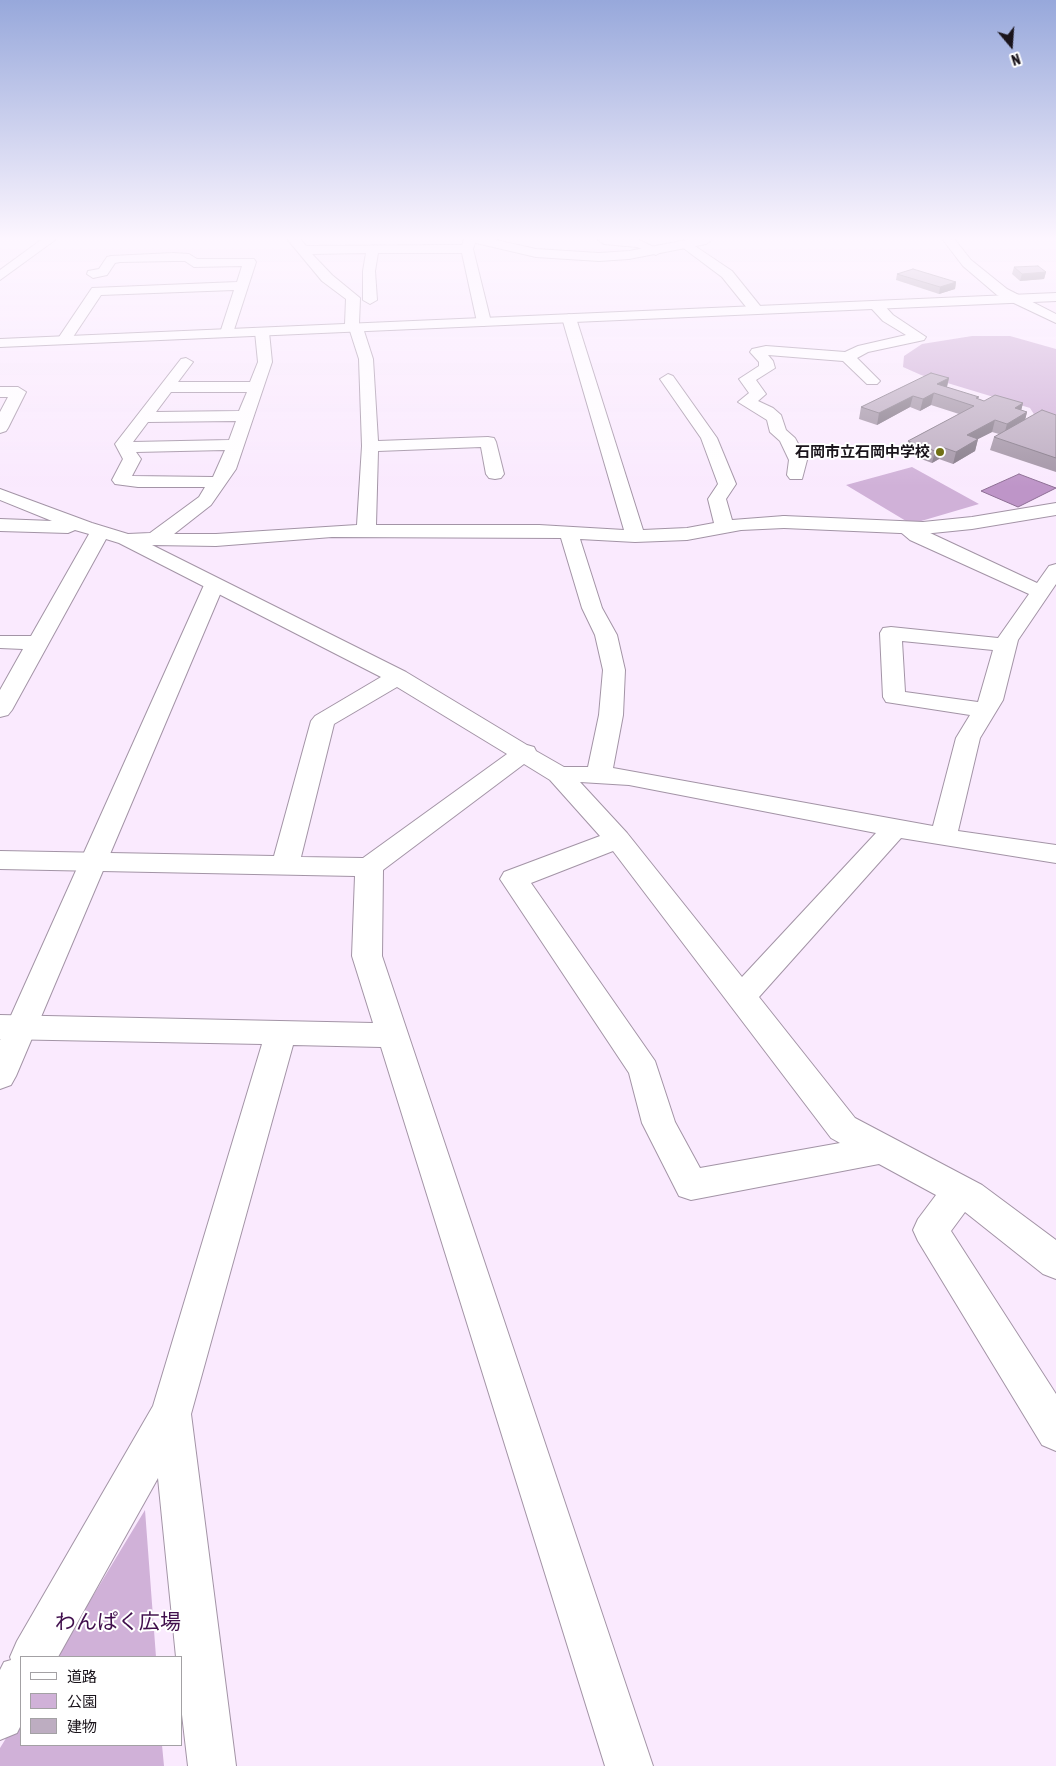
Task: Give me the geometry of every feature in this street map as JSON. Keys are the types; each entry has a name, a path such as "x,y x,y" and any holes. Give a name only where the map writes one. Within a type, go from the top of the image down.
{"main road":[{"path":"64,340 76,322"},
{"path":"227,333 230,322"},
{"path":"352,322 366,359 370,446 366,532"},
{"path":"0,343 473,322"},
{"path":"570,322 635,536"},
{"path":"796,475 798,460 787,438 778,432 775,418 767,411 746,402 758,394 748,379 767,368 766,361 758,355 758,352 766,350 847,357 864,349 919,337 895,322"},
{"path":"155,539 205,500 228,469 265,362 262,332"},
{"path":"847,357 872,381"},
{"path":"186,362 123,444 132,459 121,480 138,482 219,482"},
{"path":"668,379 709,438 727,484 717,499 724,527"},
{"path":"166,387 256,387"},
{"path":"0,392 18,392 0,428"},
{"path":"144,417 246,416"},
{"path":"370,446 488,442 495,474"},
{"path":"126,447 235,445"},
{"path":"0,494 92,529 126,539 214,586 398,677 525,752 559,775 618,840 843,1128 970,1196 1056,1262"},
{"path":"126,539 216,540 295,532 569,532 635,536 687,534 724,527 784,522 906,529 972,523 1056,509"},
{"path":"0,525 92,529"},
{"path":"0,710 39,642 92,529"},
{"path":"906,529 1041,592"},
{"path":"569,532 592,608 606,635 614,670 611,715 599,774"},
{"path":"944,837 968,738 991,700 1006,645 1056,570"},
{"path":"0,1076 11,1027 93,863 214,586"},
{"path":"986,710 894,697 891,633 1006,645"},
{"path":"0,642 39,642"},
{"path":"285,864 323,722 398,677"},
{"path":"0,860 369,867 525,752"},
{"path":"559,775 599,774 628,777 944,837 1056,854"},
{"path":"741,997 895,828"},
{"path":"618,840 514,879 644,1070 659,1123 691,1185 883,1149"},
{"path":"369,867 367,956 629,1766"},
{"path":"11,1027 394,1035"},
{"path":"34,1656 171,1414 281,1032"},
{"path":"960,1191 931,1230 1056,1431"},
{"path":"171,1414 212,1766"},
{"path":"0,1716 20,1681"}],"green space":[{"path":"972,336 1010,336 1056,349 1056,424 1037,419 1030,408 921,375 903,367 904,356 922,344"},
{"path":"912,467 979,504 911,524 846,485"},
{"name":"わんぱく広場","path":"145,1510 156,1656 57,1656"},
{"path":"20,1716 20,1746 162,1746 164,1766 0,1766 0,1748"}],"shaded area":[{"path":"1019,474 1056,488 1018,507 981,491"}],"building":[{"path":"931,373 949,378 937,384 979,397 976,398 984,401 995,395 1023,403 1015,408 1027,412 1007,424 995,420 967,435 978,439 956,452 942,447 935,451 908,441 974,406 934,393 923,399 913,396 879,413 861,407"},
{"path":"1042,410 1056,415 1056,458 994,437"}],"place":[{"name":"石岡市立石岡中学校","path":"940,452"}]}
